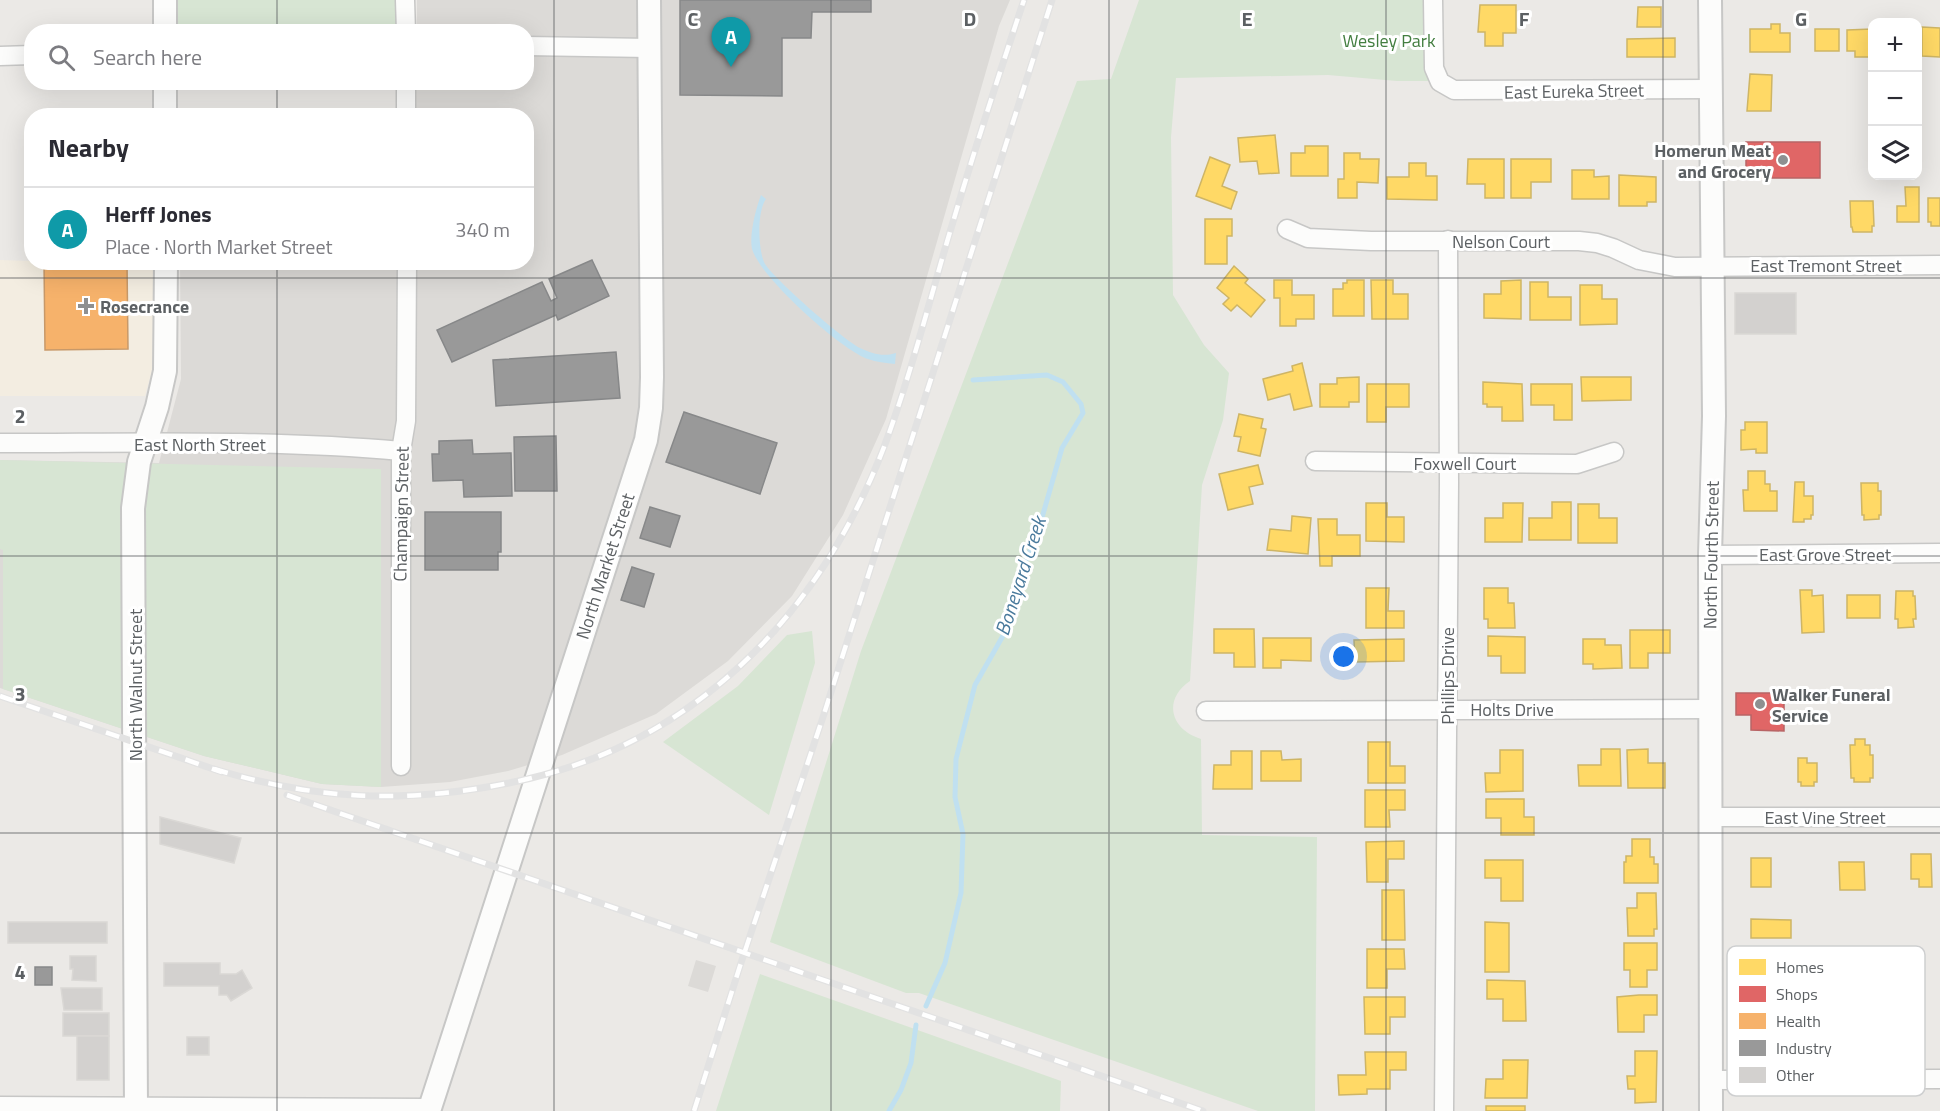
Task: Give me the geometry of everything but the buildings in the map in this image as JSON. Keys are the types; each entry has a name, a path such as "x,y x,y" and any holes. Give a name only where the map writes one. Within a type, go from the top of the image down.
{"street":[{"path":"165,0 165,24"},
{"path":"405,0 406,24"},
{"name":"North Market Street","path":"430,1110 646,440 651,408 652,377 649,0"},
{"name":"East Eureka Street","path":"1433,0 1434,68 1440,82 1454,90 1710,89"},
{"name":"North Fourth Street","path":"1710,0 1714,416 1710,555 1711,1111"},
{"path":"534,46 649,48"},
{"path":"0,56 24,55"},
{"path":"165,90 165,108"},
{"path":"406,90 406,108"},
{"name":"Nelson Court","path":"1287,229 1308,238 1579,241 1597,243 1656,265 1712,266"},
{"name":"Phillips Drive","path":"1444,1111 1449,464 1448,240"},
{"name":"East Tremont Street","path":"1712,266 1940,265"},
{"name":"North Walnut Street","path":"136,1108 133,508 137,473 144,443 158,407 165,371 166,270"},
{"name":"Champaign Street","path":"401,766 400,451 406,421 407,270"},
{"name":"East North Street","path":"0,443 298,444 400,451"},
{"name":"Foxwell Court","path":"1315,461 1577,464 1614,452"},
{"name":"East Grove Street","path":"1710,555 1940,553"},
{"name":"Holts Drive","path":"1206,711 1710,709"},
{"name":"East Vine Street","path":"1711,817 1940,817"},
{"path":"1925,1079 1940,1079"},
{"path":"1711,1080 1727,1080"},
{"path":"0,1106 430,1110"}],"shaded area":[{"path":"417,0 1010,0 999,26 886,419 843,515 792,596 728,661 656,714 562,755 508,771 450,782 381,787 322,784 204,756 0,688 0,460 159,463 181,379 180,270 534,270 534,108 401,108 401,90 534,90 534,24 417,24"},
{"path":"0,260 24,261 24,270 153,270 153,367 145,396 0,396"},
{"path":"696,960 716,966 708,992 688,986"}],"green space":[{"path":"170,0 401,0 401,24 170,24"},
{"name":"Wesley Park","path":"1139,0 1434,0 1432,81 1397,81 1328,75 1176,78 1171,137 1173,295 1204,345 1229,373 1223,420 1202,485 1190,681 1176,697 1173,705 1174,714 1183,729 1201,739 1202,835 1317,837 1315,1111 1258,1111 919,993 906,993 770,942 861,651 1077,81 1111,79"},
{"path":"0,460 381,469 381,787 322,784 204,756 3,689 3,550 0,549"},
{"path":"812,631 815,663 769,815 663,742 738,686 787,635"},
{"path":"760,974 1061,1081 1060,1111 716,1111"}],"water":[{"path":"761,195 766,199 761,212 759,230 764,262 769,269 809,308 852,343 882,355 896,353 895,364 868,359 839,342 802,311 770,277 758,261 751,243"}],"waterway":[{"name":"Boneyard Creek","path":"926,1006 945,963 961,893 963,834 955,797 956,759 975,685 1004,634 1020,576 1039,528 1062,448 1083,413 1081,404 1063,382 1047,375 973,380"},
{"name":"Boneyard Creek","path":"889,1111 901,1090 911,1063 916,1025"}],"railway":[{"path":"214,769 289,787 325,793 360,795 433,794 509,783 575,765 636,739 691,706 740,666 785,619 823,567 856,509 884,447 910,371 947,242 1024,0"},
{"path":"694,1111 824,714 1052,0"},
{"path":"0,696 222,772"},
{"path":"287,795 1203,1111"}],"place":[{"name":"Herff Jones","path":"731,67"},
{"name":"Homerun Meat and Grocery","path":"1783,160"},
{"name":"Rosecrance","path":"86,306"},
{"name":"Walker Funeral Service","path":"1760,704"}]}
